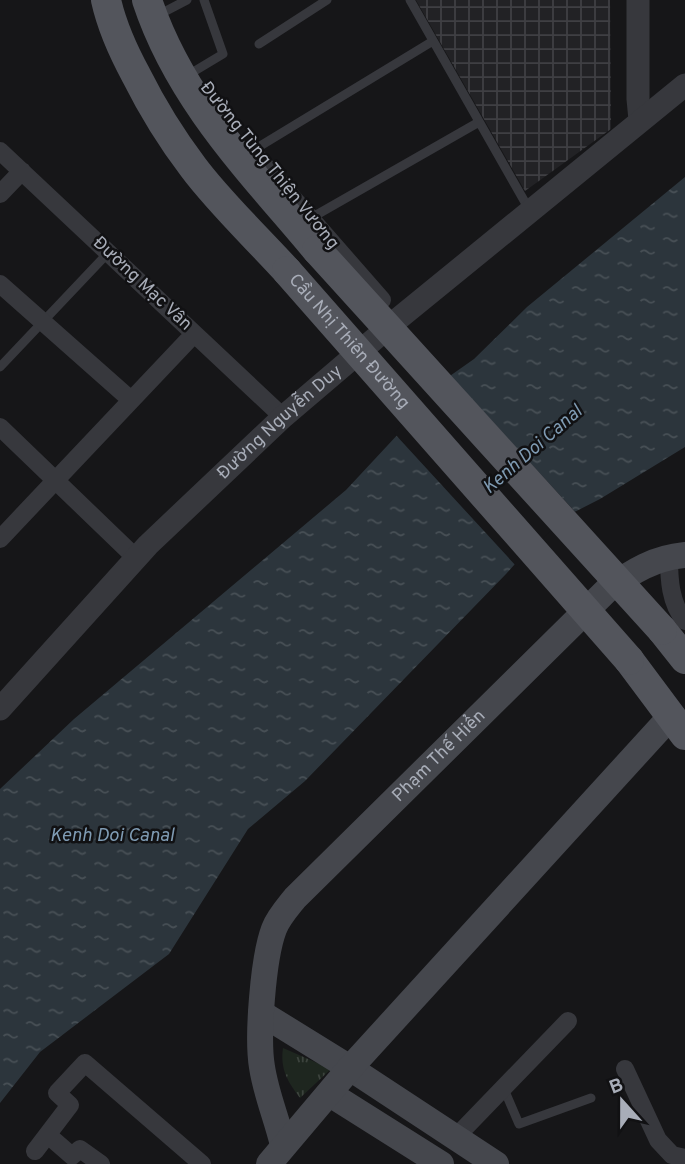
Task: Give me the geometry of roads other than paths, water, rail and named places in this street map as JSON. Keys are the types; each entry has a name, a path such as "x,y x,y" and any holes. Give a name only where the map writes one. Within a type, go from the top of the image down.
{"main road":[{"name":"Cầu Nhị Thiên Đường","path":"106,0 122,49 151,104 194,169 629,660 678,725"},
{"name":"Cầu Nhị Thiên Đường","path":"158,4 174,65 201,109 219,132 317,250 674,626 685,659"},
{"name":"Phạm Thế Hiển","path":"276,1154 261,1066 261,1013 274,927 295,898 608,589 632,571 650,562 677,556"},
{"name":"Phạm Thế Hiển","path":"276,1154 350,1068 678,725"},
{"path":"261,1013 496,1164"},
{"path":"330,1094 412,1155 441,1164"}],"street":[{"path":"638,0 640,120"},
{"name":"Đường Tùng Thiện Vương","path":"158,4 193,72 252,151 398,319"},
{"name":"Đường Nguyễn Duy","path":"0,709 136,558 283,417 398,319 685,85"},
{"name":"Đường Mạc Vân","path":"0,151 283,417"},
{"path":"0,194 22,172"},
{"path":"0,284 131,400"},
{"path":"0,539 194,334"},
{"path":"0,427 136,558"},
{"path":"674,626 678,612 671,590 677,556"},
{"path":"455,1138 568,1021"},
{"path":"35,1151 70,1105 57,1093 85,1062 154,1125 202,1164"},
{"path":"625,1069 658,1140 672,1155 685,1158"},
{"path":"49,1136 72,1156 80,1149 101,1164"}],"lane":[{"path":"158,4 187,0"},
{"path":"193,72 223,54 204,0"},
{"path":"410,0 530,211"},
{"path":"259,44 324,1"},
{"path":"252,151 433,41"},
{"path":"310,218 479,122"},
{"path":"0,367 108,253"},
{"path":"504,1088 519,1124 591,1098"}],"water":[{"name":"Kenh Doi Canal","path":"685,177 685,447 600,499 551,524 305,781 248,829 169,954 40,1052 0,1103 0,789 74,719 346,490 447,378 474,359 527,307"}]}
